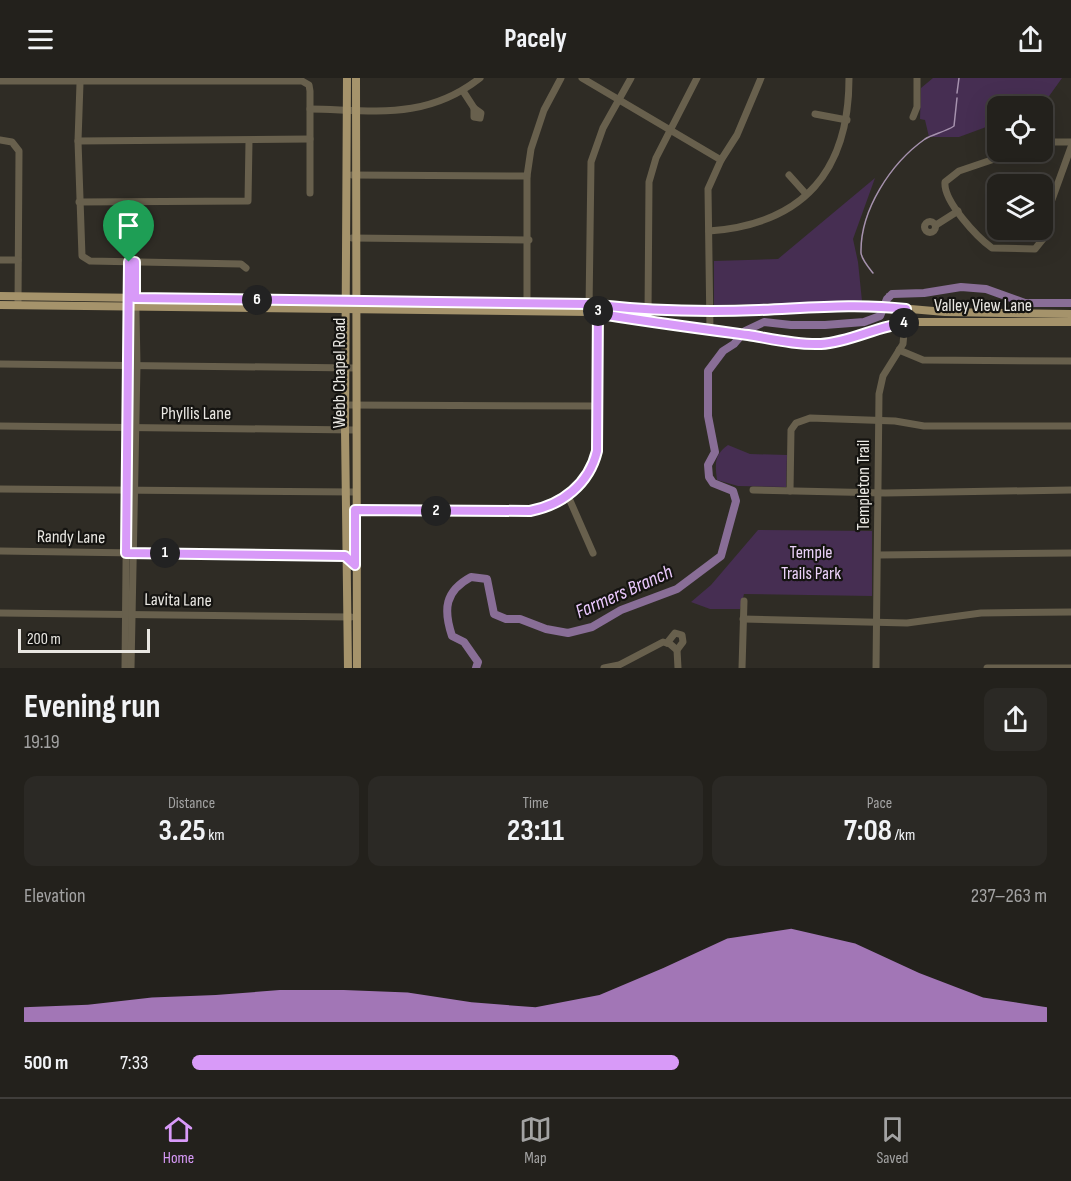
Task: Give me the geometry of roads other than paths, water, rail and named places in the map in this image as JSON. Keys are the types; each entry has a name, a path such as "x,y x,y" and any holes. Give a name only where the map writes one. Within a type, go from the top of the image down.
{"main road":[{"name":"Webb Chapel Road","path":"347,78 352,112"},
{"name":"Webb Chapel Road","path":"348,668 355,565 355,510 350,492 345,429 355,368 350,306 350,238 352,112 356,78"},
{"name":"Valley View Lane","path":"0,296 18,301"},
{"name":"Valley View Lane","path":"0,305 18,301 589,308 648,315 710,330 802,343 832,343 902,323 1071,322"},
{"name":"Webb Chapel Road","path":"350,306 345,367 355,430 345,556 357,668"},
{"name":"Valley View Lane","path":"648,315 876,306 1071,314"}],"street":[{"path":"310,109 391,112 419,108 463,91 480,78"},
{"path":"527,307 529,240 527,176 535,133 561,78"},
{"path":"582,78 721,160"},
{"path":"589,308 591,162 596,143 631,78"},
{"path":"648,315 649,182 652,168 697,78"},
{"path":"710,330 708,189 721,160 737,135 761,78"},
{"path":"709,231 745,228 767,220 806,194 823,176 833,161 847,120 849,78"},
{"path":"913,117 917,106 917,78"},
{"path":"0,81 80,83 218,80 307,83 310,91 310,193"},
{"path":"80,83 78,141 82,256 90,261 240,264 246,268"},
{"path":"463,91 474,108"},
{"path":"815,114 847,120"},
{"path":"78,141 310,139"},
{"path":"0,140 12,141 19,151 18,301"},
{"path":"79,202 248,201 249,141"},
{"path":"1053,141 1071,142"},
{"path":"987,162 959,171 947,178 946,194 982,241 992,248 1035,249 1043,239 1047,215 1071,147"},
{"path":"351,175 527,176"},
{"path":"789,175 806,194"},
{"path":"936,225 958,211"},
{"path":"350,238 529,240"},
{"path":"0,260 18,260"},
{"path":"131,668 129,553 133,365 132,262"},
{"path":"355,510 530,511 550,506 568,496 593,465 598,444 598,309"},
{"name":"Templeton Trail","path":"876,668 880,383 906,336 902,323 906,309"},
{"path":"899,350 923,360 1071,361"},
{"path":"0,364 355,368"},
{"path":"350,405 597,406"},
{"path":"790,491 791,434 796,423 810,418 924,426 1071,426"},
{"name":"Phyllis Lane","path":"0,426 355,430"},
{"path":"0,489 350,492"},
{"path":"753,490 878,492 1071,490"},
{"path":"568,496 593,553"},
{"name":"Randy Lane","path":"0,550 345,556"},
{"path":"878,555 1071,553"},
{"path":"345,556 355,565"},
{"path":"742,668 744,601"},
{"path":"743,619 877,624 924,622 981,613 1071,612"},
{"name":"Lavita Lane","path":"0,613 351,617"},
{"path":"125,668 129,614"},
{"path":"605,668 619,665 659,644 673,647 678,668"},
{"path":"987,668 1071,668"}],"waterway":[{"path":"957,93 959,78"},
{"path":"873,273 861,253 862,237 872,204 890,174 912,149 925,139 954,126 957,98"},
{"name":"Farmers Branch","path":"476,668 478,662 464,642 452,636 447,609 448,602 456,588 471,577 487,579 494,614 506,619 520,619 546,629 568,633 592,627 621,610 677,589 721,556 736,501 733,491 713,483 709,477 708,465 715,452 708,416 708,371 723,351 734,344 745,331 764,322 791,325 864,322 880,316 887,299 892,294 924,293 961,287 986,289 1025,303 1071,303"}],"park label":[{"name":"Temple Trails Park","path":"811,562"}]}
